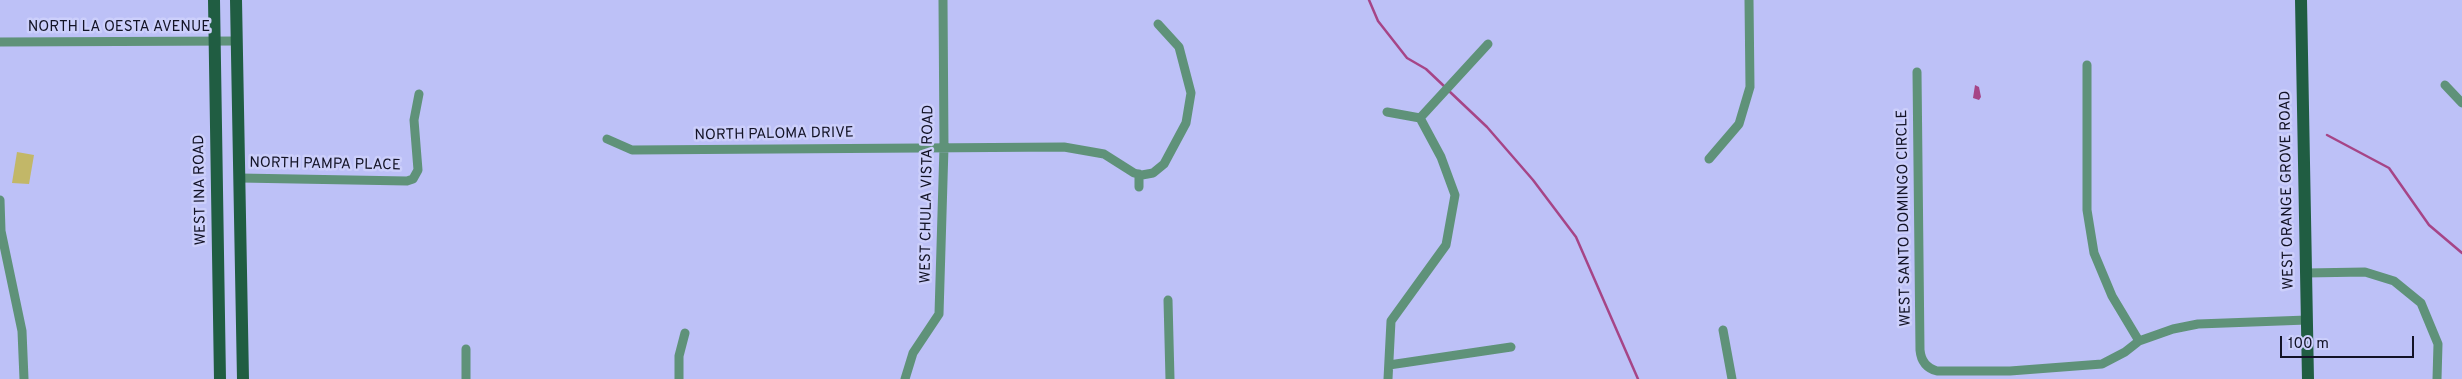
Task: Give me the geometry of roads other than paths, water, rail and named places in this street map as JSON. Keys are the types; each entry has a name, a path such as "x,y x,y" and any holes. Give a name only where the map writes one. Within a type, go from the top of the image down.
{"main road":[{"name":"WEST INA ROAD","path":"214,0 220,379"},
{"path":"236,0 242,379"},
{"name":"WEST ORANGE GROVE ROAD","path":"2300,0 2308,379"}],"street":[{"name":"WEST CHULA VISTA ROAD","path":"905,379 913,354 939,314 944,147 943,0"},
{"path":"1709,159 1739,124 1750,87 1749,0"},
{"path":"1138,187 1139,174 1153,173 1172,153 1186,123 1191,92 1179,46 1158,24"},
{"name":"NORTH LA OESTA AVENUE","path":"0,42 237,41"},
{"path":"1420,118 1488,44"},
{"path":"2087,65 2087,210 2094,253 2112,296 2139,341"},
{"name":"WEST SANTO DOMINGO CIRCLE","path":"1917,72 1921,366 1937,371 2010,375"},
{"path":"2445,85 2462,103"},
{"name":"NORTH PAMPA PLACE","path":"240,178 408,181 413,178 418,170 414,120 420,94"},
{"path":"1387,112 1420,118"},
{"path":"1388,379 1391,321 1446,245 1455,195 1441,157 1420,118"},
{"name":"NORTH PALOMA DRIVE","path":"607,139 632,150 1064,147 1104,154 1139,174"},
{"path":"0,200 1,231 22,331 24,379"},
{"path":"2306,273 2365,272 2394,281 2420,303 2438,344 2437,379"},
{"path":"1168,300 1170,379"},
{"path":"2010,375 2102,364 2125,352 2139,341 2173,329 2198,324 2307,320"},
{"path":"1723,330 1732,379"},
{"path":"679,379 679,356 685,333"},
{"path":"1388,365 1511,347"},
{"path":"466,348 466,379"}],"waterway":[{"path":"1369,0 1378,21 1407,58 1426,69 1445,87"},
{"path":"1449,91 1487,127 1533,180 1576,237 1638,379"},
{"path":"2327,135 2389,168 2429,225 2462,253"}]}
